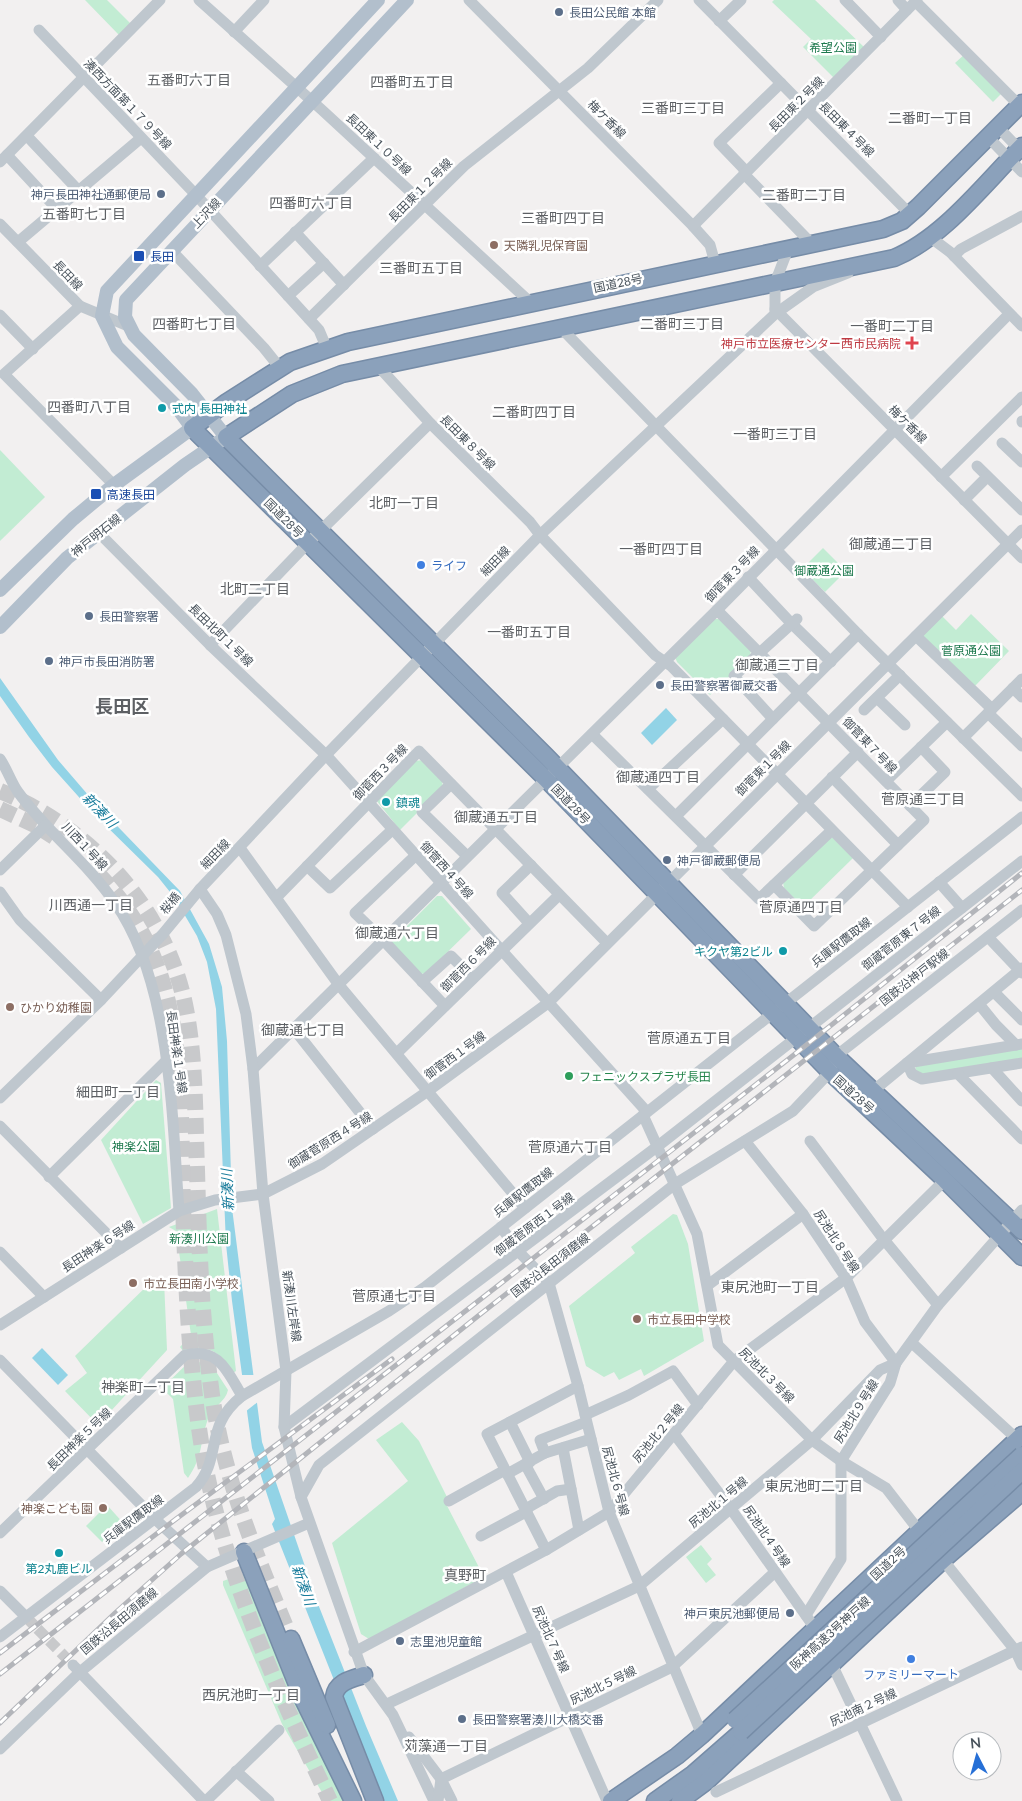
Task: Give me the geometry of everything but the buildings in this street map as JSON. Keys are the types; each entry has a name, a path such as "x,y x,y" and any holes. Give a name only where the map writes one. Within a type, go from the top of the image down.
{"highway":[{"name":"国道28号","path":"1021,104 910,214 883,229 530,302 348,342 290,362 192,428 210,447 434,643 658,894 779,1008 803,1033 830,1072 945,1180 1022,1257"},
{"path":"226,437 292,394 342,374 560,327 870,264 905,254 930,237 1018,152"},
{"name":"国道28号","path":"226,437 422,657 670,882 779,1008"},
{"name":"国道28号","path":"803,1033 836,1056 1019,1221"},
{"name":"国道2号","path":"612,1801 670,1761 702,1735 1020,1437"},
{"name":"阪神高速3号神戸線","path":"631,1801 669,1774 735,1720 1022,1455"},
{"name":"阪神高速3号神戸線","path":"655,1801 709,1787 755,1719 1022,1471"},
{"path":"680,1801 709,1787 832,1664 943,1560 1022,1492"},
{"path":"244,1552 302,1697 365,1801"},
{"path":"291,1639 330,1733 352,1779 375,1801"},
{"path":"353,1801 352,1779 335,1702 336,1688 359,1676"},
{"path":"617,1801 680,1761 735,1720"},
{"path":"663,1801 709,1787"}],"main road":[{"name":"上沢線","path":"102,316 105,297 112,284 197,196 378,0"},
{"name":"上沢線","path":"128,326 124,311 126,300 208,210 408,0"},
{"path":"102,316 117,347 177,407 192,428"},
{"path":"128,326 192,394 226,437"},
{"name":"神戸明石線","path":"0,590 73,519 114,485 192,428"},
{"name":"神戸明石線","path":"0,627 67,558 98,532 210,447 226,437"}],"street":[{"path":"57,209 3,159 160,0"},
{"name":"長田東１０号線","path":"199,0 312,101 530,302"},
{"name":"梅ケ香線","path":"469,0 710,244 715,263"},
{"name":"長田東１２号線","path":"310,319 479,152 588,68 658,0"},
{"name":"長田東４号線","path":"698,0 810,110 910,214"},
{"path":"719,21 741,0"},
{"path":"845,0 881,37"},
{"path":"898,0 913,4 1021,104"},
{"path":"234,32 257,2"},
{"name":"長田東２号線","path":"693,226 913,4"},
{"name":"湊西方面第１７９号線","path":"39,30 197,196 310,319 319,330 327,349"},
{"path":"781,83 719,143 746,172 747,177 812,244"},
{"path":"993,132 1018,152 1022,172"},
{"path":"27,136 78,190"},
{"path":"18,242 141,138"},
{"path":"260,266 374,158"},
{"path":"954,256 961,249 1022,216"},
{"name":"長田線","path":"0,224 80,306 128,326"},
{"path":"295,232 344,285"},
{"path":"930,237 954,256 1022,326"},
{"path":"776,312 775,283 788,249"},
{"path":"171,250 264,348 280,368"},
{"path":"288,296 324,263"},
{"name":"細田線","path":"200,889 326,755 540,535 776,312 813,287 870,264"},
{"path":"80,306 4,374 114,485"},
{"name":"梅ケ香線","path":"776,312 1022,558"},
{"path":"560,327 775,549 1009,314"},
{"path":"0,315 33,349"},
{"name":"長田東８号線","path":"379,367 430,423 530,522 540,535 908,907"},
{"path":"941,477 1022,397"},
{"path":"210,645 430,423"},
{"path":"1002,443 1022,462"},
{"path":"977,466 987,478 1022,510"},
{"path":"964,500 987,478"},
{"name":"御菅東１号線","path":"658,894 1022,530"},
{"name":"長田北町１号線","path":"98,532 210,645 326,755"},
{"name":"御菅東３号線","path":"253,1069 717,610 775,549 1022,796"},
{"path":"748,577 794,621 831,662"},
{"name":"御菅東７号線","path":"717,610 924,820 814,926 774,884"},
{"path":"774,718 734,676 794,621"},
{"path":"676,816 858,634"},
{"path":"916,636 1022,746"},
{"path":"864,710 900,675"},
{"path":"963,738 1022,679"},
{"path":"1013,688 1022,697"},
{"path":"877,698 905,724"},
{"path":"648,789 723,719"},
{"path":"886,781 947,722"},
{"path":"592,734 759,899 831,830"},
{"path":"910,806 945,772 921,747"},
{"name":"御菅西３号線","path":"277,897 420,752 607,943"},
{"path":"734,875 858,752"},
{"name":"御菅西４号線","path":"326,755 645,1114"},
{"name":"川西１号線","path":"0,758 17,791 46,825 91,871 116,904 142,958"},
{"path":"832,777 898,845"},
{"path":"451,784 422,812 467,856"},
{"name":"兵庫駅鷹取線","path":"0,1637 155,1519 201,1481 208,1469 218,1423 227,1410 243,1396 416,1294 1022,817"},
{"path":"0,870 46,825"},
{"path":"307,866 330,888 392,830"},
{"name":"御菅西１号線","path":"240,848 339,985 428,1091 548,1003 658,894"},
{"path":"415,856 355,913 445,1006"},
{"name":"御蔵菅原東７号線","path":"803,1033 1022,861"},
{"path":"529,923 502,893 531,865"},
{"path":"939,882 962,908"},
{"name":"桜橋","path":"142,958 200,889"},
{"name":"新湊川左岸線","path":"200,889 217,914 234,963 246,1014 253,1069 263,1194 286,1371 284,1427 302,1497 309,1523 354,1652 359,1676 387,1704 436,1801"},
{"path":"0,892 20,920 101,1000"},
{"name":"御菅西６号線","path":"397,1053 500,950 559,895"},
{"name":"国鉄沿神戸駅線","path":"836,1056 1022,910"},
{"path":"873,1091 1021,970 988,937"},
{"path":"422,982 451,956 473,978"},
{"path":"0,1098 142,958"},
{"name":"長田神楽１号線","path":"142,958 161,1018 167,1060 179,1211"},
{"path":"994,992 1022,1020"},
{"path":"979,1004 996,1025 1019,1045"},
{"path":"294,1029 373,1129"},
{"name":"御蔵菅原西１号線","path":"284,1427 519,1252 803,1033"},
{"path":"907,1063 1019,1045"},
{"path":"830,1072 836,1056"},
{"path":"49,1177 167,1060"},
{"path":"907,1063 912,1074 922,1079 1022,1063"},
{"path":"992,1068 1022,1101"},
{"name":"国鉄沿長田須磨線","path":"302,1497 319,1466 674,1184 793,1111 830,1072"},
{"path":"958,1074 1022,1139"},
{"path":"428,1091 525,1208"},
{"name":"御蔵菅原西４号線","path":"215,1200 263,1194 322,1164 428,1091"},
{"name":"尻池北３号線","path":"645,1114 697,1234 718,1345 812,1440 841,1461 886,1488 920,1532"},
{"path":"0,1126 121,1248"},
{"name":"尻池北８号線","path":"745,1141 803,1214 846,1278 865,1322 896,1363"},
{"path":"810,1141 885,1240 938,1305"},
{"name":"尻池北２号線","path":"354,1652 506,1572 609,1512 675,1435 734,1361 846,1278 945,1180"},
{"name":"長田神楽６号線","path":"0,1325 179,1211 215,1200"},
{"path":"708,1285 803,1214"},
{"name":"尻池北１号線","path":"387,1704 639,1586 812,1440 880,1370 896,1363 938,1305 1000,1236 1019,1221"},
{"path":"501,1227 519,1252 549,1283"},
{"path":"0,1252 44,1297"},
{"name":"尻池北６号線","path":"549,1283 578,1386 609,1512 672,1667 702,1735"},
{"path":"912,1343 1020,1437"},
{"name":"長田神楽５号線","path":"0,1533 89,1450 185,1355 200,1351 213,1357 221,1363 243,1396"},
{"path":"0,1360 155,1519 207,1567"},
{"name":"尻池北９号線","path":"806,1615 840,1559 841,1461 890,1383 896,1363"},
{"path":"546,1453 540,1440 586,1419 673,1371 698,1405"},
{"path":"546,1550 487,1434 578,1386"},
{"path":"510,1422 544,1499"},
{"name":"尻池北４号線","path":"675,1435 817,1629 897,1801"},
{"path":"449,1501 546,1453 591,1439"},
{"path":"563,1448 579,1530"},
{"path":"481,1536 526,1512 557,1492 571,1490"},
{"name":"国鉄沿長田須磨線","path":"0,1749 77,1669 207,1567 309,1523"},
{"path":"943,1560 1018,1648 1022,1666"},
{"name":"尻池北７号線","path":"506,1572 607,1801"},
{"name":"尻池北５号線","path":"441,1779 672,1667 775,1572"},
{"path":"0,1591 26,1617"},
{"name":"尻池南２号線","path":"709,1787 861,1723 1018,1648"},
{"path":"77,1669 205,1801 280,1730"},
{"name":"新湊川左岸線","path":"393,1715 441,1779 452,1801"},
{"path":"236,1771 269,1801"},
{"path":"436,1801 441,1779"}],"green space":[{"path":"85,0 107,0 131,24 119,35"},
{"name":"希望公園","path":"774,0 815,0 864,47 834,78 803,47 811,39 772,2"},
{"path":"965,54 1002,93 993,102 955,63"},
{"path":"0,450 45,497 0,541"},
{"name":"御蔵通公園","path":"823,548 846,571 825,592 802,569"},
{"name":"菅原通公園","path":"971,614 1009,651 974,687 921,636 941,615 956,630"},
{"path":"712,619 720,619 751,649 750,657 710,695 677,662 675,657"},
{"path":"423,760 442,781 443,787 400,830 376,800 415,761"},
{"path":"828,838 833,838 853,858 803,907 784,888 783,882"},
{"path":"437,896 442,896 471,929 426,973 421,974 392,944 392,941"},
{"path":"1022,1046 1022,1060 925,1075 916,1071 915,1063"},
{"name":"神楽公園","path":"156,1080 161,1083 171,1208 143,1224 101,1140"},
{"name":"新湊川公園","path":"217,1209 236,1371 233,1373 218,1354 206,1348 191,1348 183,1351 180,1347 191,1335 176,1231 169,1227"},
{"name":"市立長田中学校","path":"673,1214 677,1215 688,1244 704,1341 644,1376 641,1369 619,1380 614,1372 604,1377 586,1366 569,1306 635,1253 631,1247"},
{"path":"164,1280 167,1350 98,1425 65,1391 87,1373 75,1356 152,1281"},
{"path":"196,1361 213,1367 228,1390 225,1398 208,1419 199,1456 188,1478 184,1473 173,1399 162,1388 188,1363"},
{"path":"402,1422 419,1441 447,1497 444,1500 484,1577 369,1639 361,1634 332,1543 408,1481 376,1440"},
{"path":"107,1505 125,1525 102,1542 86,1526"},
{"path":"701,1545 712,1559 707,1564 716,1575 706,1583 686,1557"},
{"path":"246,1573 351,1801 327,1801 282,1724 223,1585 223,1581"}],"water":[{"name":"新湊川","path":"0,678 58,760 95,803 180,891 209,944 222,987 227,1041 232,1208 262,1442 318,1604 398,1801 382,1801 272,1524 275,1519 252,1448 226,1244 216,1009 207,962 197,936 174,897 158,877 95,815 52,767 0,696"},
{"path":"666,708 677,720 652,745 641,733"},
{"path":"42,1348 68,1375 58,1385 32,1358"}],"pier":[{"path":"240,1375 257,1375 259,1401 245,1412"}],"tunnel":[{"path":"0,791 34,807 65,827 94,850 120,877 143,906 162,938 176,972 186,1009 192,1049 203,1306 216,1420 223,1452 242,1516 291,1639"},
{"path":"0,809 37,826 54,837"},
{"path":"98,874 128,910 150,948 164,988 174,1029 179,1072 185,1266 191,1357 202,1448 211,1494 223,1539 254,1629 330,1801"},
{"path":"26,1617 73,1665"}],"railway":[{"path":"0,1674 795,1054 1022,873"},
{"path":"0,1723 115,1613 181,1554 478,1316 1022,890"},
{"path":"0,1653 176,1519 392,1359"}],"place":[{"name":"長田公民館 本館","path":"559,12"},
{"name":"神戸長田神社通郵便局","path":"161,194"},
{"name":"天隣乳児保育園","path":"494,245"},
{"name":"長田","path":"139,256"},
{"name":"神戸市立医療センター西市民病院","path":"912,343"},
{"name":"式内 長田神社","path":"162,408"},
{"name":"高速長田","path":"96,494"},
{"name":"ライフ","path":"421,565"},
{"name":"長田警察署","path":"89,616"},
{"name":"神戸市長田消防署","path":"49,661"},
{"name":"長田警察署御蔵交番","path":"660,685"},
{"name":"鎮魂","path":"386,802"},
{"name":"神戸御蔵郵便局","path":"667,860"},
{"name":"キクヤ第2ビル","path":"783,951"},
{"name":"ひかり幼稚園","path":"10,1007"},
{"name":"フェニックスプラザ長田","path":"569,1076"},
{"name":"市立長田南小学校","path":"133,1283"},
{"name":"市立長田中学校","path":"637,1319"},
{"name":"神楽こども園","path":"103,1508"},
{"name":"第2丸鹿ビル","path":"59,1553"},
{"name":"神戸東尻池郵便局","path":"790,1613"},
{"name":"志里池児童館","path":"400,1641"},
{"name":"ファミリーマート","path":"911,1659"},
{"name":"長田警察署湊川大橋交番","path":"462,1719"}],"district":[{"name":"五番町六丁目","path":"189,79"},
{"name":"四番町五丁目","path":"412,81"},
{"name":"三番町三丁目","path":"683,107"},
{"name":"二番町一丁目","path":"930,117"},
{"name":"二番町二丁目","path":"804,194"},
{"name":"四番町六丁目","path":"311,202"},
{"name":"五番町七丁目","path":"84,213"},
{"name":"三番町四丁目","path":"563,217"},
{"name":"三番町五丁目","path":"421,267"},
{"name":"四番町七丁目","path":"194,323"},
{"name":"二番町三丁目","path":"682,323"},
{"name":"一番町二丁目","path":"892,325"},
{"name":"四番町八丁目","path":"89,406"},
{"name":"二番町四丁目","path":"534,411"},
{"name":"一番町三丁目","path":"775,433"},
{"name":"北町一丁目","path":"404,502"},
{"name":"御蔵通二丁目","path":"891,543"},
{"name":"一番町四丁目","path":"661,548"},
{"name":"北町二丁目","path":"255,588"},
{"name":"一番町五丁目","path":"529,631"},
{"name":"御蔵通三丁目","path":"777,664"},
{"name":"長田区","path":"122,706"},
{"name":"御蔵通四丁目","path":"658,776"},
{"name":"菅原通三丁目","path":"923,798"},
{"name":"御蔵通五丁目","path":"496,816"},
{"name":"川西通一丁目","path":"91,904"},
{"name":"菅原通四丁目","path":"801,906"},
{"name":"御蔵通六丁目","path":"397,932"},
{"name":"御蔵通七丁目","path":"303,1029"},
{"name":"菅原通五丁目","path":"689,1037"},
{"name":"細田町一丁目","path":"118,1091"},
{"name":"菅原通六丁目","path":"570,1146"},
{"name":"東尻池町一丁目","path":"770,1286"},
{"name":"菅原通七丁目","path":"394,1295"},
{"name":"神楽町一丁目","path":"143,1386"},
{"name":"東尻池町二丁目","path":"814,1485"},
{"name":"真野町","path":"465,1574"},
{"name":"西尻池町一丁目","path":"251,1694"},
{"name":"苅藻通一丁目","path":"446,1745"}]}
